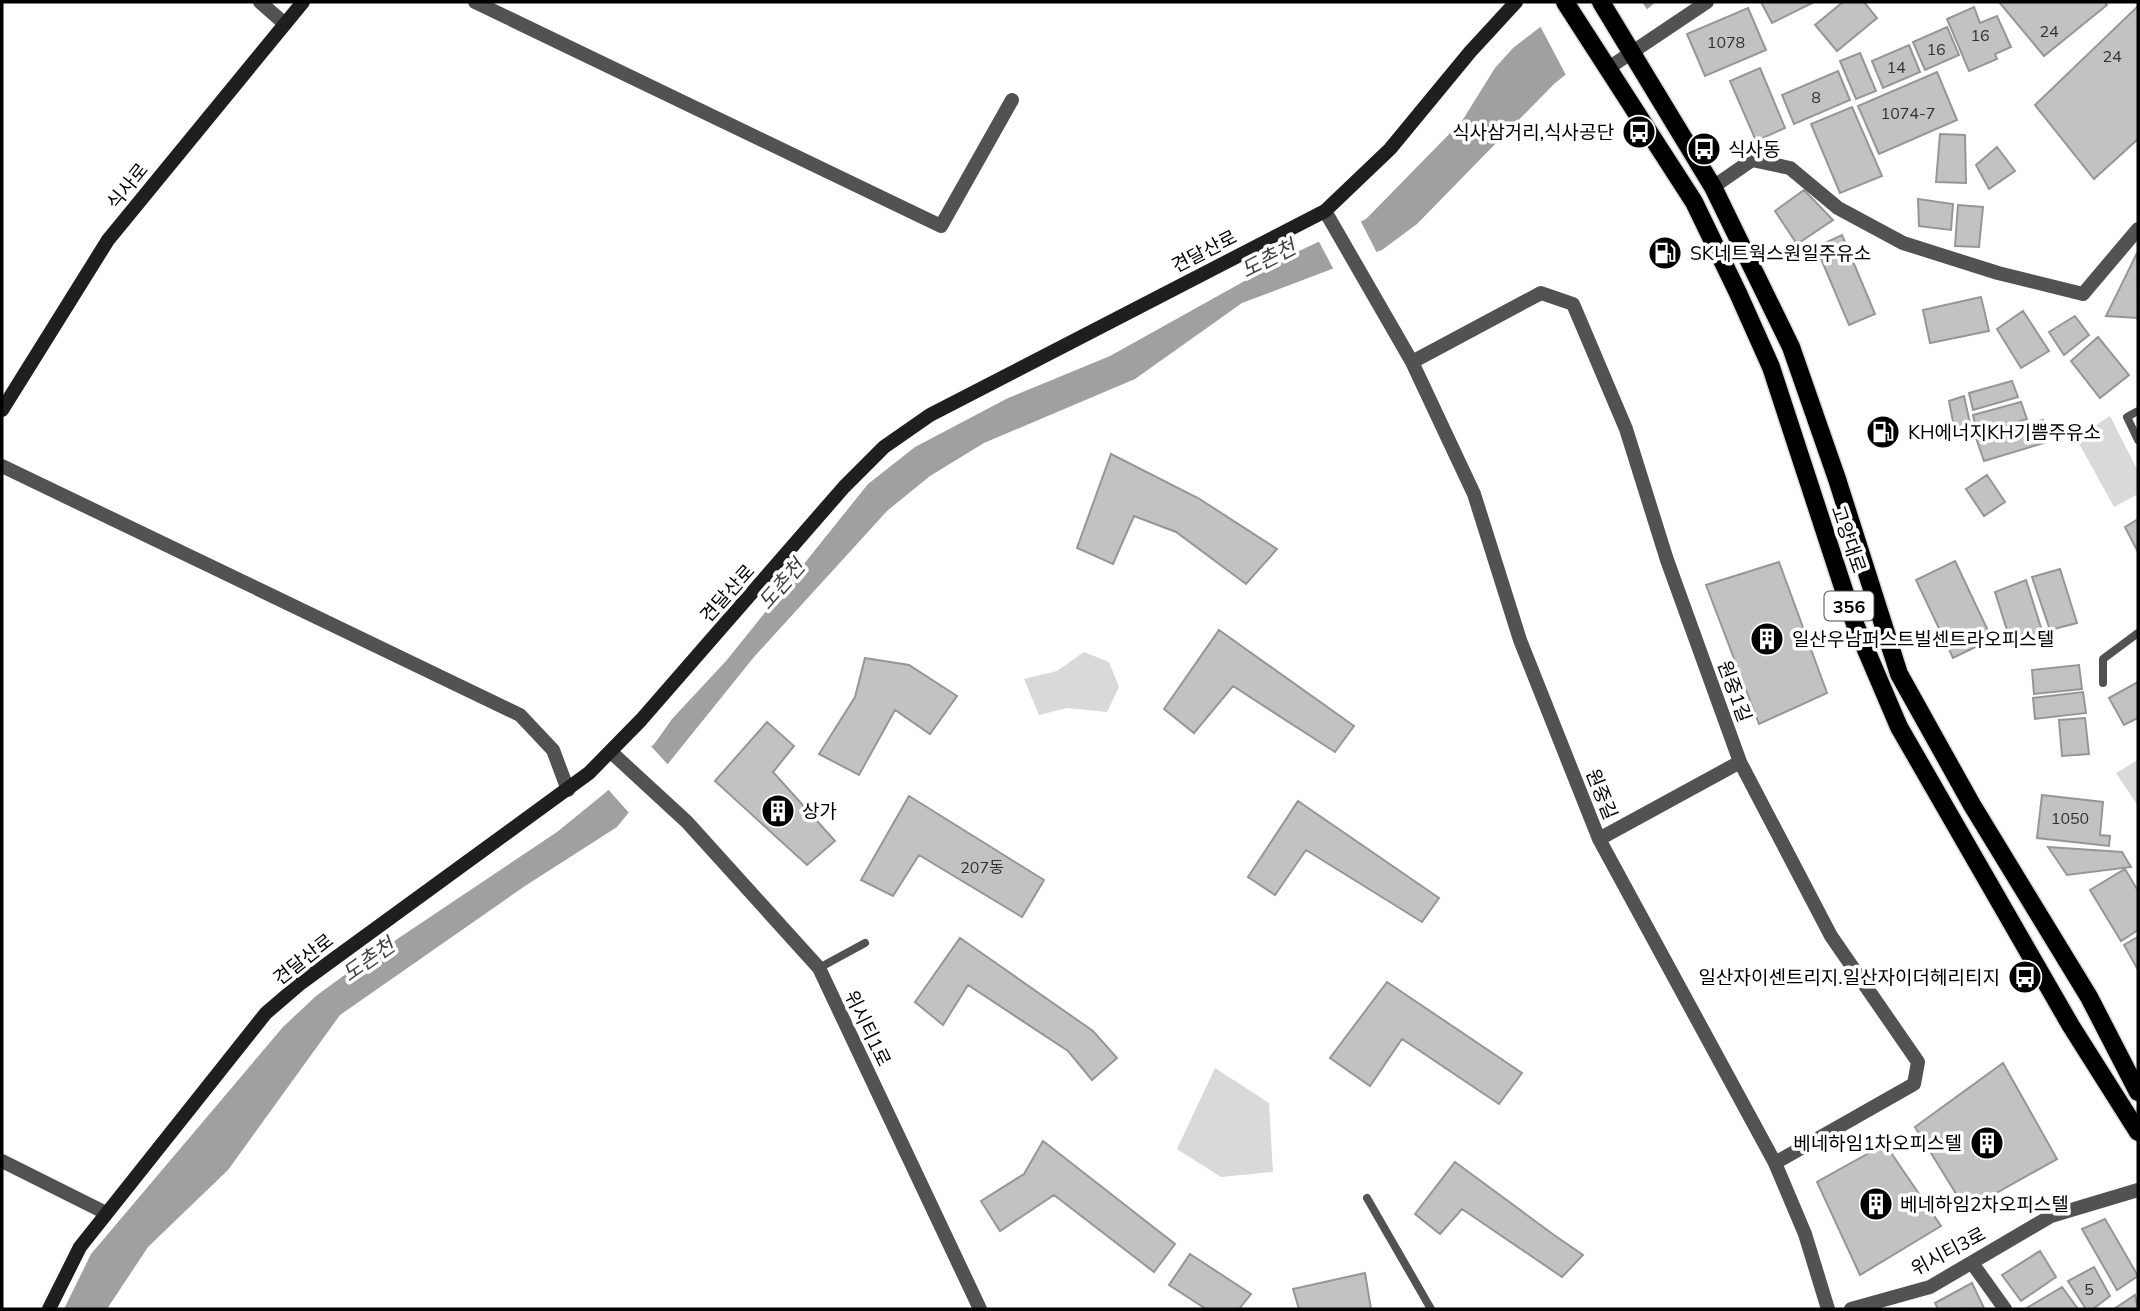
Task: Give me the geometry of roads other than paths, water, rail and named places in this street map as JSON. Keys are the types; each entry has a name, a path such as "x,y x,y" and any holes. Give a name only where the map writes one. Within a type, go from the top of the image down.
{"main road":[{"name":"356","path":"1564,2 1605,65"},
{"name":"고양대로","path":"1601,2 1713,187 1791,347 1837,479 1899,674 1972,805 2089,997 2138,1092"},
{"name":"고양대로","path":"1605,65 1694,202 1765,355 1855,624 1899,727 2071,1026 2138,1132"}],"street":[{"path":"260,2 285,24"},
{"name":"식사로","path":"2,411 107,240 303,2"},
{"path":"475,2 941,226 1012,100"},
{"name":"견달산로","path":"49,1309 80,1247 266,1013 300,983 568,790 611,752 844,487 907,430 1325,211 1390,149 1470,51 1516,2"},
{"path":"1605,65 1628,46 1707,2"},
{"path":"1713,187 1752,160 1790,168 1838,208 1903,243 1998,273 2083,294 2138,229"},
{"name":"원중길","path":"1325,211 1335,223 1364,281 1412,362 1474,494 1520,640 1599,839 1775,1163 1805,1234 1828,1309"},
{"name":"원중1길","path":"1412,362 1541,293 1573,304 1626,429 1667,560 1741,762 1831,936 1918,1062 1914,1084 1775,1163"},
{"path":"2,466 520,715 553,750 568,790"},
{"name":"위시티1로","path":"611,752 666,802 818,968 980,1309"},
{"path":"1599,839 1741,762"},
{"path":"2,1161 106,1213"},
{"name":"위시티3로","path":"1850,1309 1930,1287 2051,1216 2138,1190"},
{"path":"1972,1263 2005,1309"}],"lane":[{"path":"2138,411 2127,417 2138,440"},
{"path":"2103,682 2102,659 2138,633"},
{"path":"818,968 864,943"},
{"path":"1367,1198 1431,1309"}],"water":[{"name":"도촌천","path":"1573,2 1656,2 1554,84 1417,224 1382,250 1242,303 1135,379 984,443 930,476 887,511 754,657 617,827 525,886 340,1015 228,1170 148,1247 107,1309 64,1309 91,1254 283,1027 316,996 354,968 557,832 605,793 655,743 672,719 726,661 868,484 915,447 1008,398 1110,356 1293,254 1366,219 1462,121 1495,68 1513,48"}],"place":[{"name":"식사삼거리,식사공단","path":"1639,132"},
{"name":"식사동","path":"1704,149"},
{"name":"SK네트웍스원일주유소","path":"1665,253"},
{"name":"KH에너지KH기쁨주유소","path":"1883,432"},
{"name":"일산우남퍼스트빌센트라오피스텔","path":"1767,639"},
{"name":"상가","path":"778,811"},
{"name":"일산자이센트리지.일산자이더헤리티지","path":"2025,977"},
{"name":"베네하임1차오피스텔","path":"1987,1143"},
{"name":"베네하임2차오피스텔","path":"1876,1204"}]}
